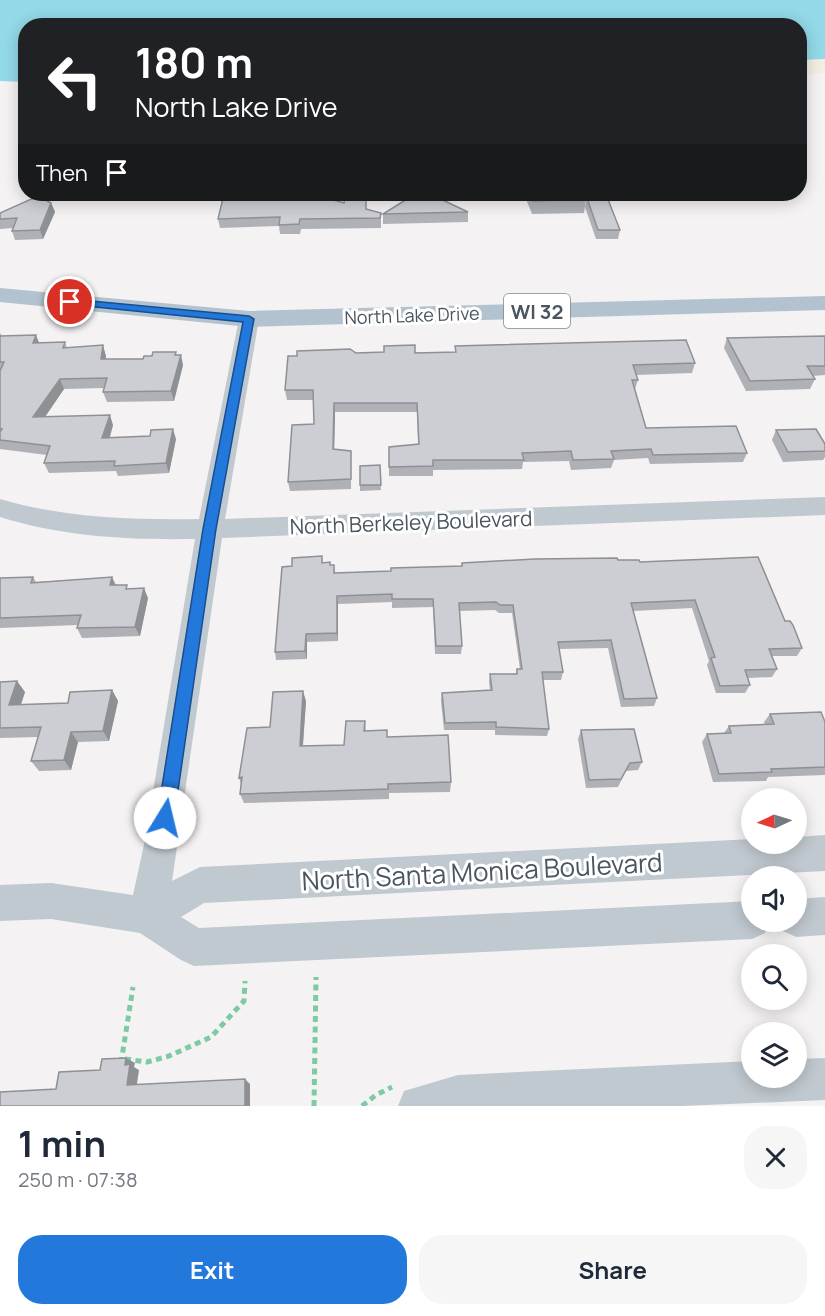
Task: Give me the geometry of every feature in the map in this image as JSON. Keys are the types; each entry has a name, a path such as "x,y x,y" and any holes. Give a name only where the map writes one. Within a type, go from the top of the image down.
{"main road":[{"name":"North Lake Drive","path":"0,295 249,319 825,303"}],"street":[{"path":"147,916 162,840 210,529 249,319"},
{"name":"North Berkeley Boulevard","path":"0,508 27,518 113,530 210,529 825,507"},
{"name":"North Santa Monica Boulevard","path":"147,916 200,885 825,853"},
{"path":"0,903 51,902 147,916 194,947 741,921"},
{"path":"807,917 825,916"},
{"path":"419,1106 458,1096 640,1097 825,1079"}],"path":[{"path":"314,1106 315,977"},
{"path":"132,987 121,1062 136,1059 147,1062 170,1056 211,1037 244,1000 245,981"}],"sand":[{"path":"825,59 825,73 807,74 807,60"}],"water":[{"path":"0,0 825,0 825,59 807,60 807,18 18,18 18,82 0,81"}],"building":[{"path":"27,201 51,203 40,230 12,231 17,218 0,219 0,213"},
{"path":"222,201 337,201 344,203 344,201 366,201 366,209 381,213 380,218 300,219 299,224 279,225 280,217 218,219"},
{"path":"404,201 445,201 468,212 383,214"},
{"path":"588,201 609,201 620,230 598,230"},
{"path":"36,335 33,343 65,342 63,348 103,345 101,359 143,359 144,356 152,356 153,352 176,352 175,355 181,355 171,391 103,392 107,378 60,379 33,417 110,415 102,438 150,436 151,430 173,429 166,463 114,466 115,461 44,463 50,446 0,440 2,429 0,429 0,371 4,362 0,362 0,336"},
{"path":"825,336 825,366 807,366 815,379 750,381 727,338"},
{"path":"686,340 695,363 633,365 638,380 632,380 646,428 736,426 747,453 653,455 651,449 611,451 614,459 573,460 571,451 522,453 524,460 433,460 433,466 389,467 389,447 419,444 417,403 334,403 333,449 351,451 351,479 288,482 292,425 314,424 313,390 285,390 288,356 297,356 297,351 350,349 356,353 384,352 384,346 415,345 415,353 456,352 455,346"},
{"path":"816,429 825,444 825,451 788,452 776,430"},
{"path":"380,465 381,485 360,485 360,466"},
{"path":"322,556 322,563 330,562 330,565 334,565 334,573 391,571 391,568 462,566 462,563 535,559 617,558 640,562 758,557 785,621 790,621 793,625 802,648 769,649 777,669 745,670 750,685 720,686 711,658 715,657 695,600 631,603 657,698 624,699 611,640 558,642 563,672 542,672 549,729 496,727 496,722 445,723 442,693 492,690 490,674 517,674 517,669 522,669 513,605 500,605 496,602 459,603 462,646 436,646 433,599 392,599 392,594 337,596 337,633 306,634 305,651 275,652 282,567 292,566 292,558"},
{"path":"33,577 31,583 112,577 110,585 127,585 126,589 144,588 135,627 77,628 81,615 0,618 0,578"},
{"path":"17,681 9,705 68,703 70,692 112,690 103,731 71,732 64,760 31,761 41,727 0,728 0,682"},
{"path":"303,691 300,746 344,745 346,721 365,721 364,731 387,730 387,737 448,735 451,782 388,784 388,789 240,794 242,777 239,778 247,728 270,727 273,692"},
{"path":"821,712 825,722 825,767 719,774 707,734 731,733 729,726 774,724 770,714"},
{"path":"634,729 642,762 630,763 621,779 589,780 581,730"},
{"path":"126,1058 125,1065 130,1064 127,1085 245,1079 245,1106 0,1106 0,1092 56,1089 59,1072 100,1070 102,1059"}],"route":[{"path":"70,302 249,319 210,529 165,818"}]}
